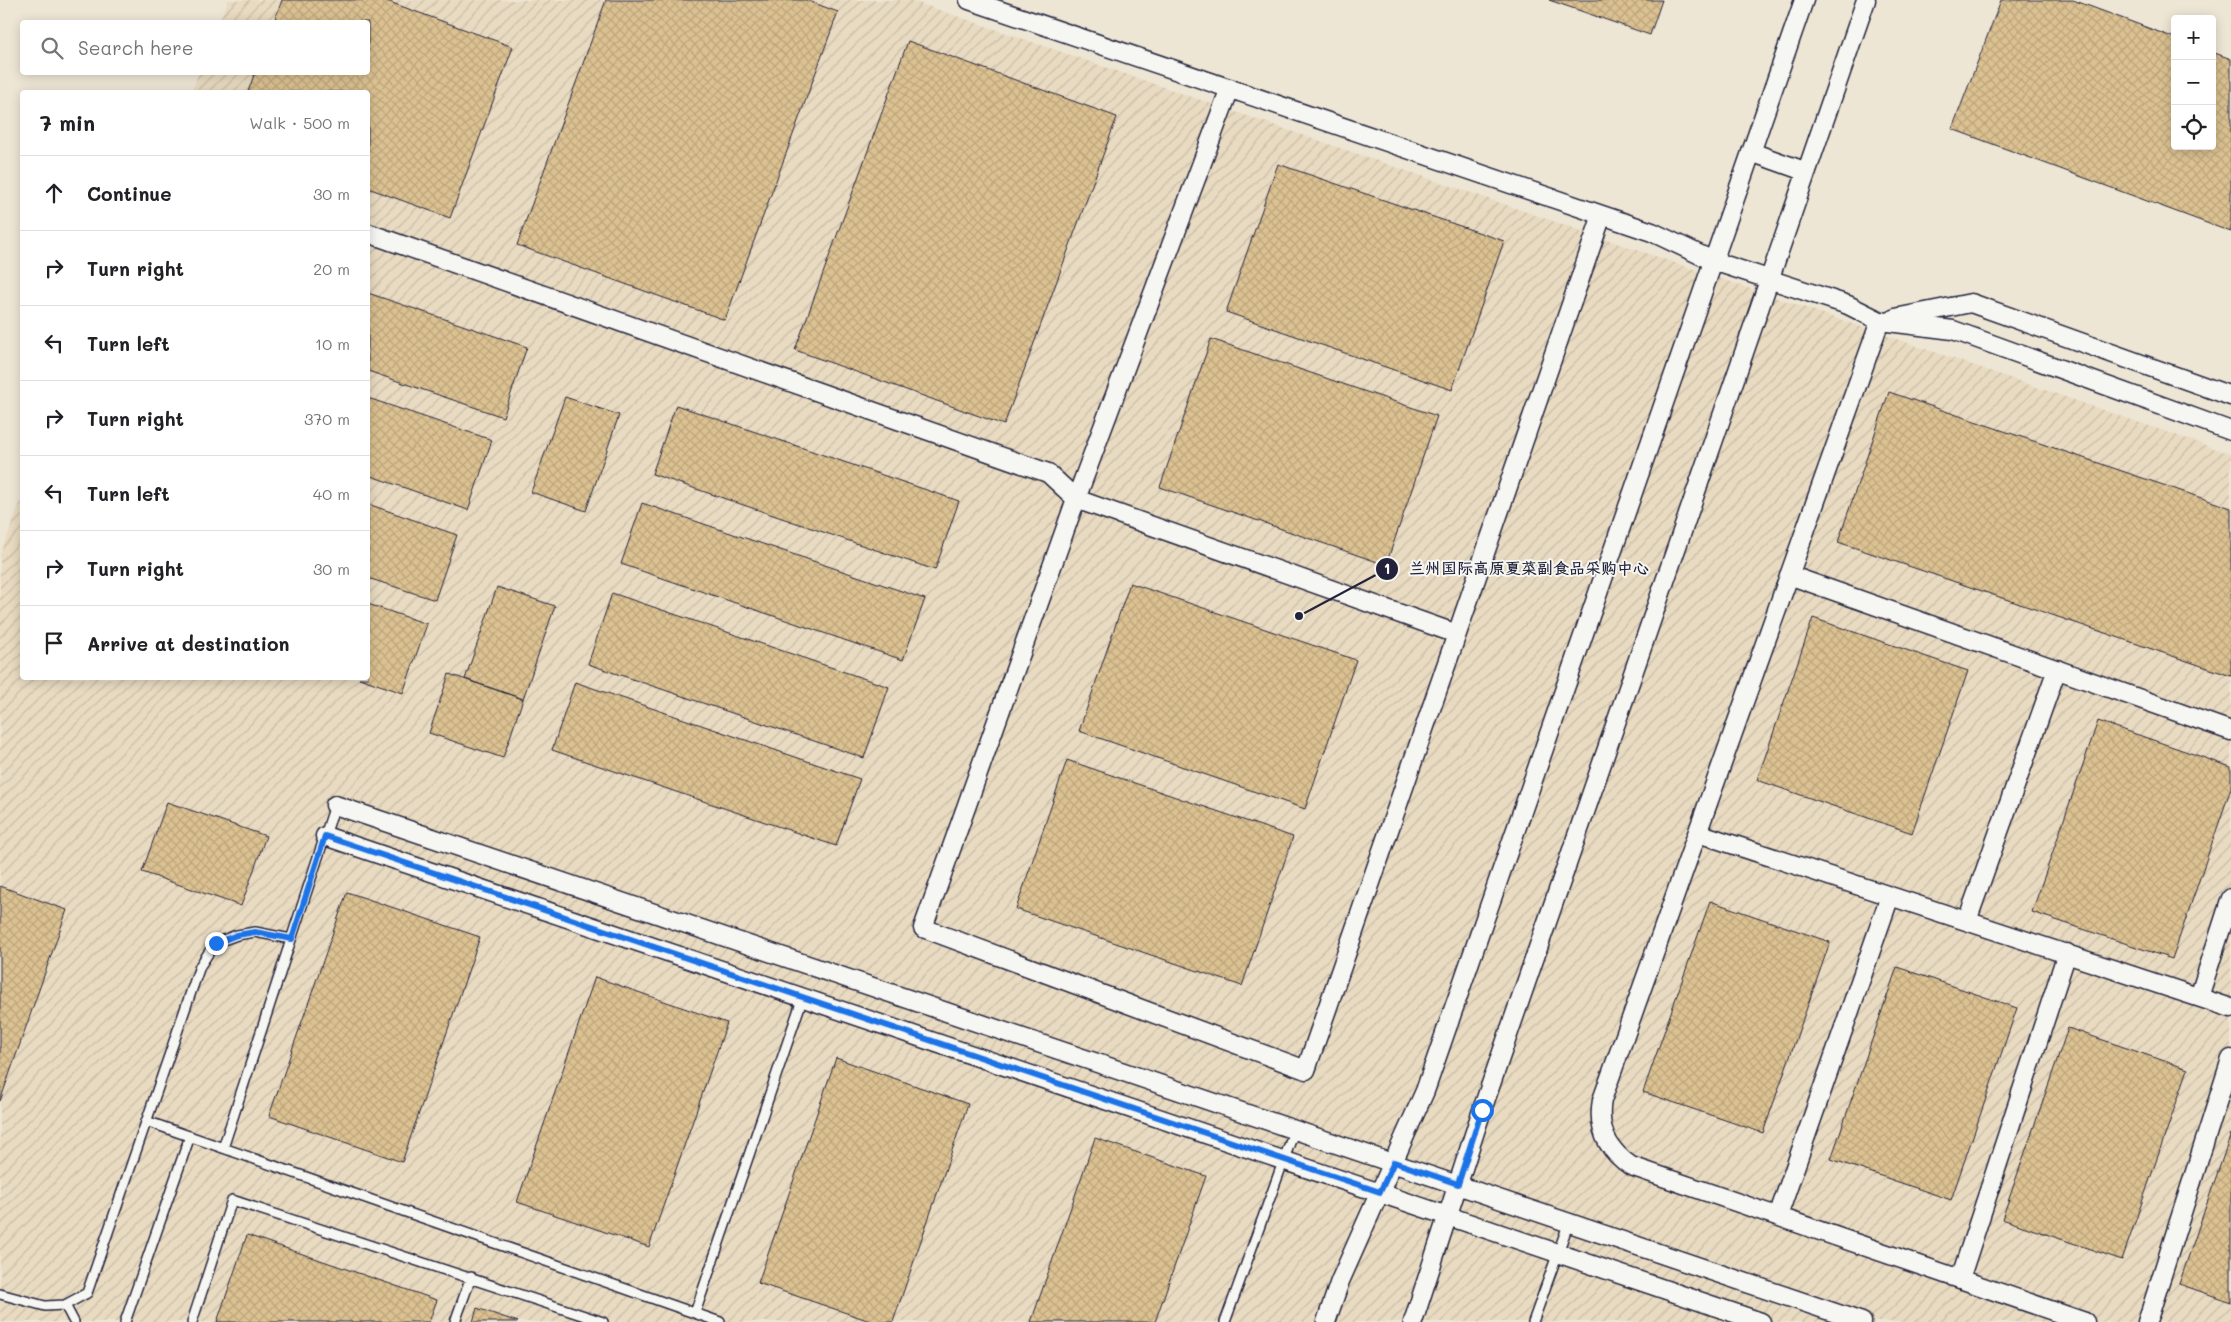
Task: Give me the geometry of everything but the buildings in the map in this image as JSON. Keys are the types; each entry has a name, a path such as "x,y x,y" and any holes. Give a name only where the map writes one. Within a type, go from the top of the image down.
{"street":[{"path":"969,0 1652,232 1713,261 1848,304 1880,321 1953,330 2231,431"},
{"path":"1326,1322 1340,1281 1425,1091 1804,0"},
{"path":"1413,1322 1458,1184 1866,0"},
{"path":"1230,88 1076,499 922,928 1306,1070 1602,215"},
{"path":"1751,152 1807,172"},
{"path":"370,234 1048,472 1076,499 1457,634"},
{"path":"1880,321 1971,303 2231,396"},
{"path":"1880,321 1602,1100 1600,1109 1602,1128 1615,1154 1631,1166 2085,1322"},
{"path":"1790,575 2231,731"},
{"path":"1966,921 2057,669"},
{"path":"335,805 1862,1322"},
{"path":"1698,833 2231,1008"},
{"path":"325,836 1761,1322"},
{"path":"1778,1216 1890,896"},
{"path":"2199,997 2231,898"},
{"path":"1960,1279 2066,953"},
{"path":"2147,1322 2231,1059"}],"lane":[{"path":"223,1148 335,805"},
{"path":"0,1294 45,1306 66,1305 87,1293 200,966 216,943 237,935 255,932 292,939"},
{"path":"695,1314 803,997"},
{"path":"146,1121 720,1322"},
{"path":"1225,1322 1295,1129"},
{"path":"125,1322 190,1136"},
{"path":"192,1322 232,1200 471,1277 603,1322"},
{"path":"1533,1322 1569,1222"},
{"path":"455,1322 471,1277"},
{"path":"66,1305 74,1322"}],"shaded area":[{"path":"228,0 910,0 2231,454 2231,1322 0,1322 0,554 20,504 20,680 370,680 370,90 192,90 198,75 370,75 370,20 220,20"}],"place":[{"name":"兰州国际高原夏菜副食品采购中心","path":"1299,616"}],"route":[{"path":"216,943 237,935 255,932 292,939 325,836 1380,1192 1394,1162 1458,1184 1482,1110"}]}
